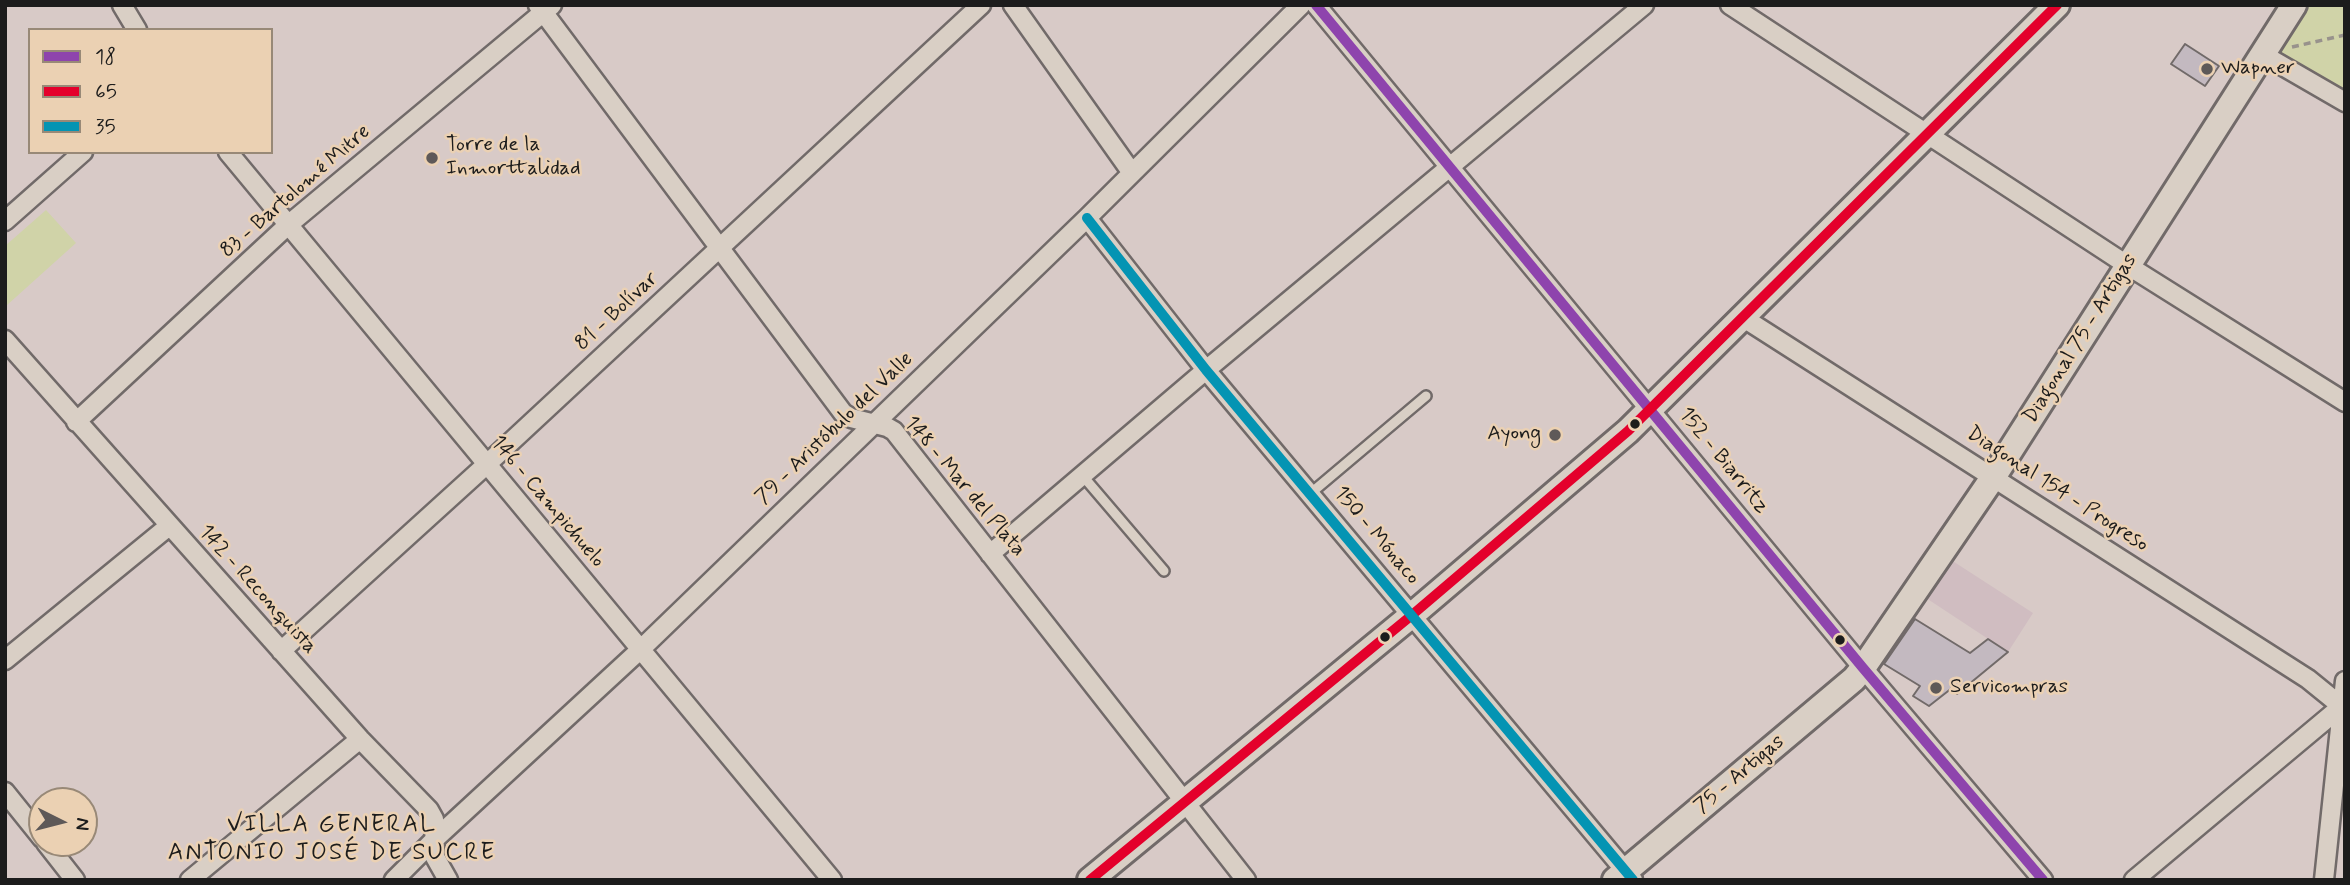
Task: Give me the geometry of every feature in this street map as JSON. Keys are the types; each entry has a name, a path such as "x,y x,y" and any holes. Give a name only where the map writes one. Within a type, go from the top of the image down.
{"street":[{"path":"122,5 136,28"},
{"name":"81 - Bolívar","path":"281,651 486,465 981,5"},
{"path":"1013,5 1132,173"},
{"name":"79 - Aristóbulo del Valle","path":"394,880 641,649 1087,218 1301,5"},
{"name":"152 - Biarritz","path":"1315,5 1863,668 2043,880"},
{"path":"990,554 1644,5"},
{"path":"1730,5 2127,265 2345,401"},
{"path":"1090,880 1412,615 1651,410 2057,5"},
{"name":"Diagonal 75 - Artigas","path":"1863,668 1994,476 2294,5"},
{"name":"148 - Mar del Plata","path":"544,8 843,413 894,431 1246,880"},
{"name":"83 - Bartolomé Mitre","path":"76,422 288,226 544,8"},
{"path":"2262,54 2345,102"},
{"path":"5,221 81,154"},
{"name":"146 - Campichuelo","path":"230,154 832,880"},
{"name":"150 - Mónaco","path":"1087,218 1206,370 1412,615 1625,877"},
{"name":"Diagonal 154 - Progreso","path":"1742,317 2308,678 2343,708"},
{"name":"142 - Reconquista","path":"5,340 360,739 429,810 434,819 435,858 448,880"},
{"path":"5,660 169,526"},
{"name":"75 - Artigas","path":"1625,877 1854,679 1863,668"},
{"path":"2324,880 2345,681"},
{"path":"2134,880 2343,708"},
{"path":"190,880 360,739"},
{"path":"5,792 28,821"},
{"path":"57,857 75,880"}],"lane":[{"path":"1311,493 1426,396"},
{"path":"1082,475 1164,570"}],"path":[{"path":"2262,54 2345,35"}],"shaded area":[{"path":"1948,558 2033,613 2008,652 1923,596"}],"green space":[{"path":"2307,5 2345,5 2345,95 2278,53"},
{"path":"46,210 76,243 6,306 5,246"}],"building":[{"path":"2185,44 2219,66 2205,86 2171,64"},
{"path":"1915,619 1970,653 1988,639 2008,652 1957,694 1952,688 1929,706 1913,696 1920,686 1884,664"}],"transit line":[{"name":"18","path":"1316,5 1863,668 2043,880"},
{"name":"65","path":"1090,880 1412,615 1628,431 2057,5"},
{"name":"35","path":"1087,218 1206,370 1633,880"}],"place":[{"name":"Wapner","path":"2207,69"},
{"name":"Torre de la Inmorttalidad","path":"432,158"},
{"name":"Ayong","path":"1555,435"},
{"name":"Servicompras","path":"1936,688"}],"district":[{"name":"VILLA GENERAL ANTONIO JOSÉ DE SUCRE","path":"332,840"}]}
